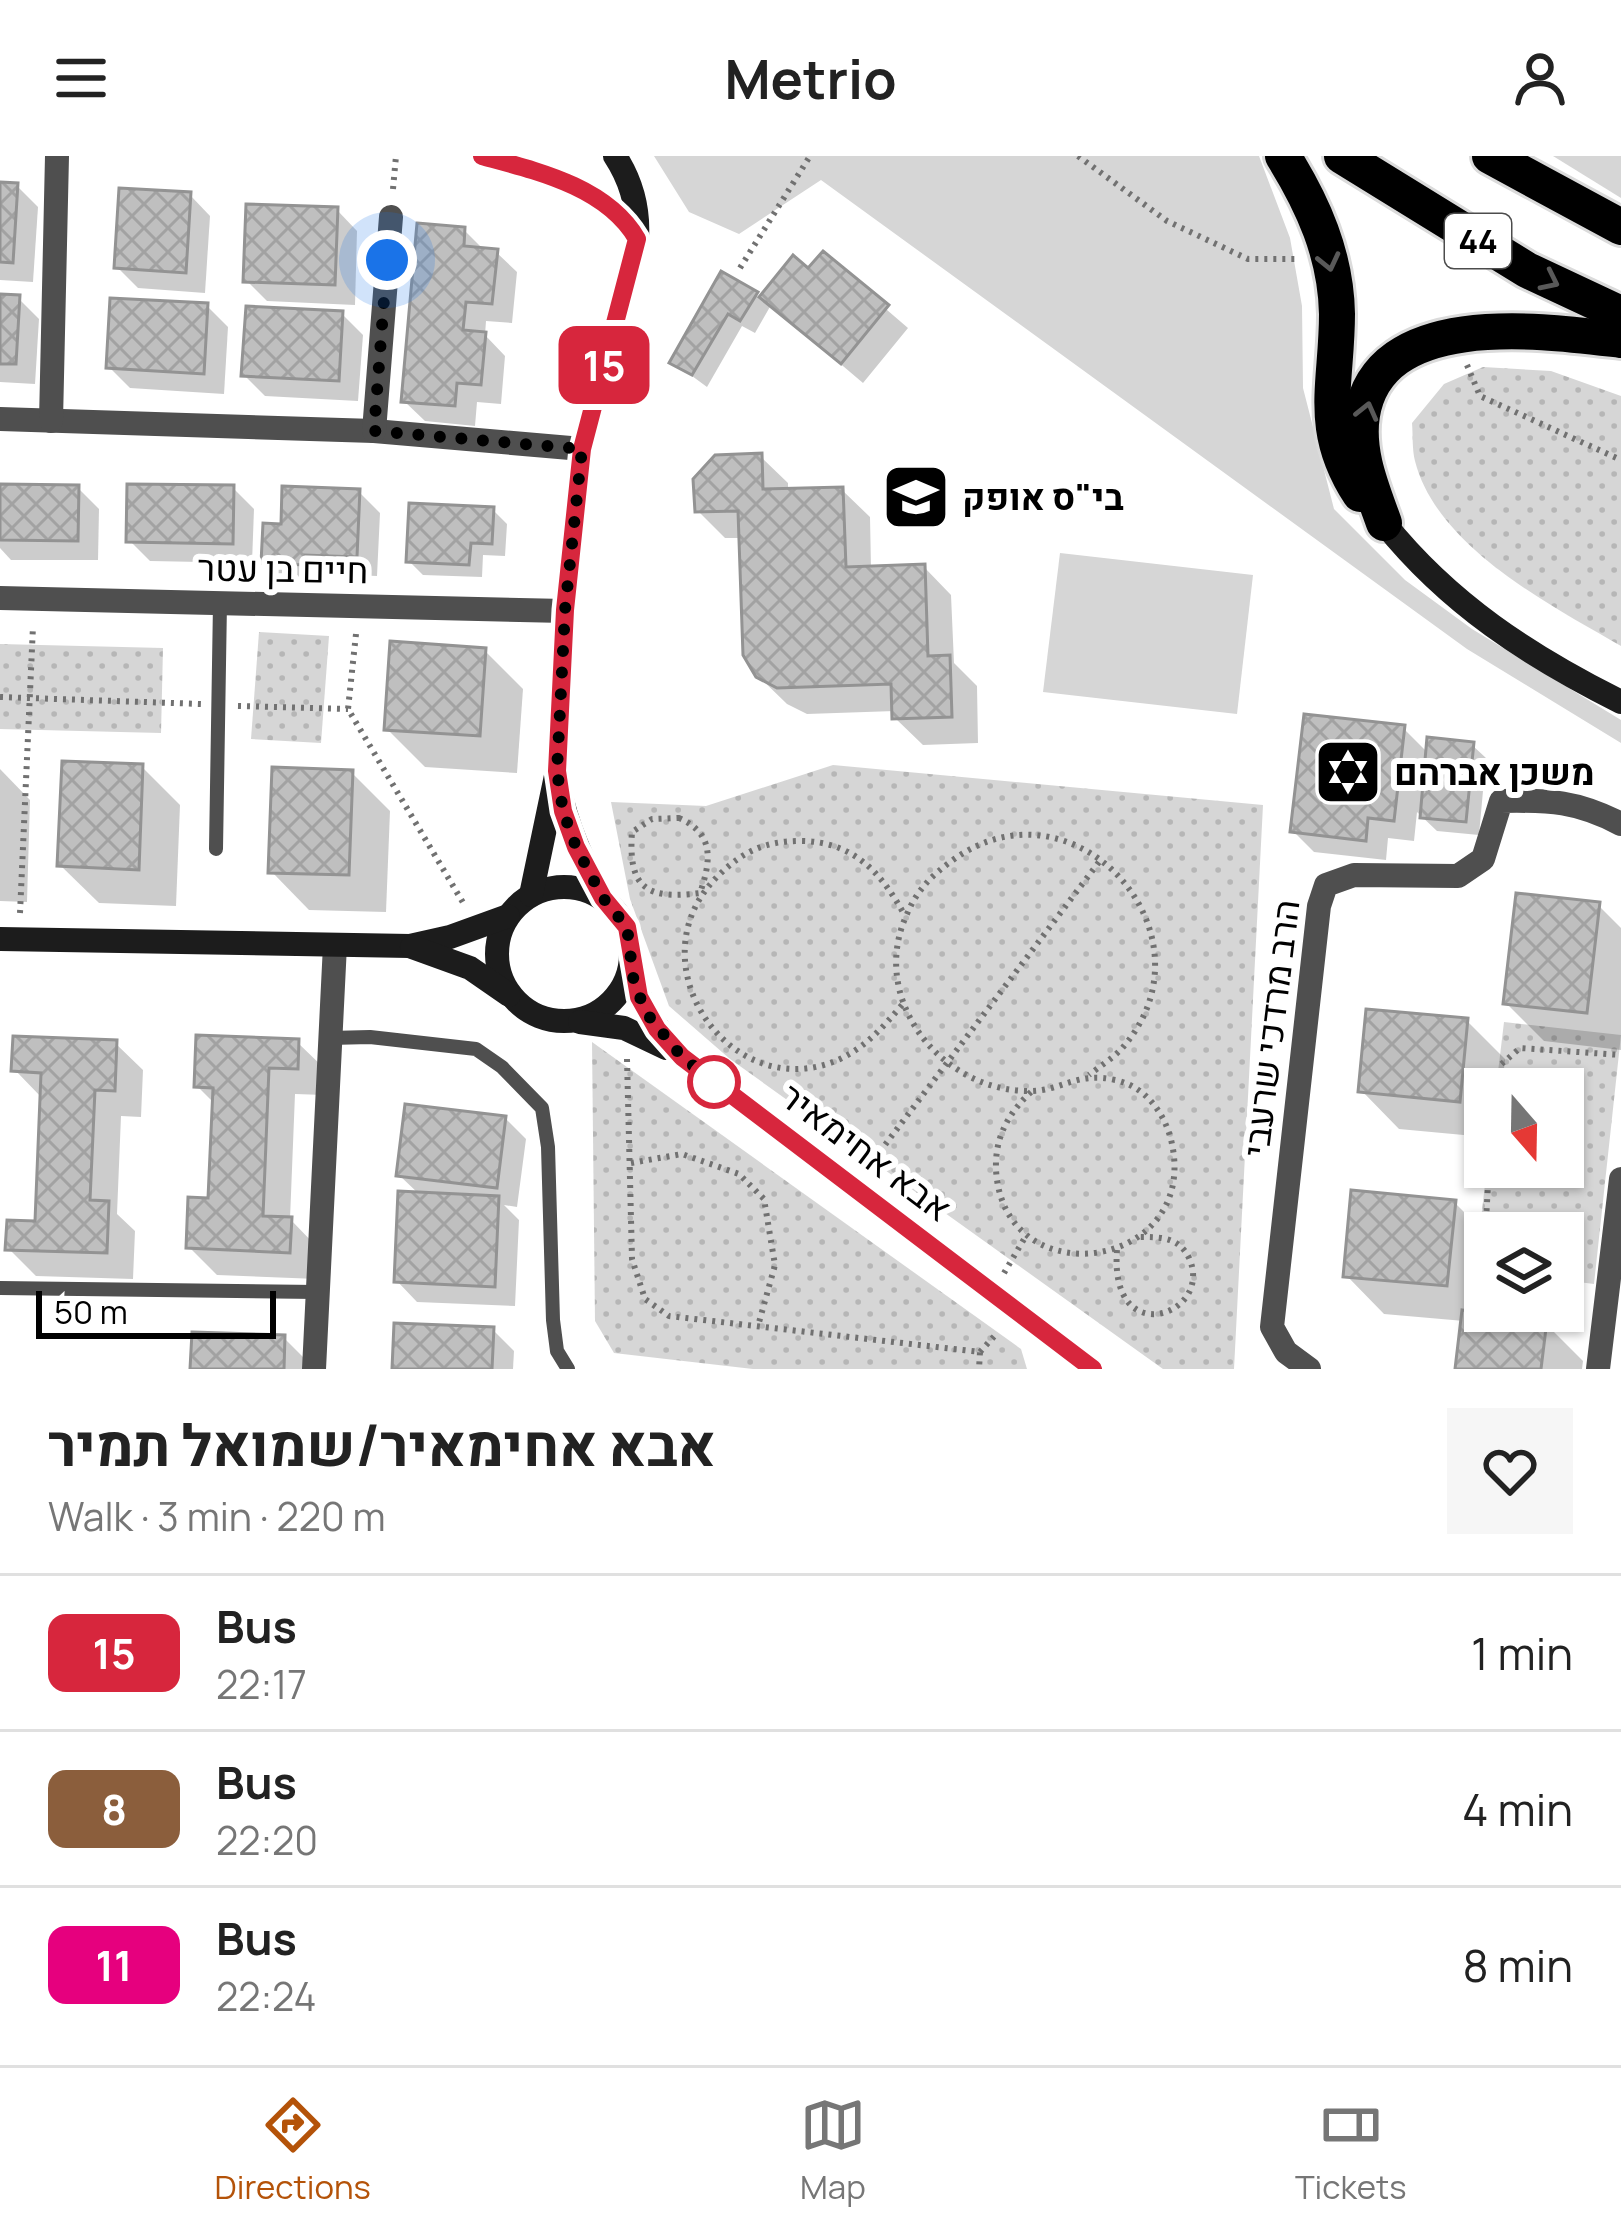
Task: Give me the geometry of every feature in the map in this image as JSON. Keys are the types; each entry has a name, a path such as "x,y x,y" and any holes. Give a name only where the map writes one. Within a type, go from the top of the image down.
{"highway":[{"path":"1283,156 1307,196 1329,259 1337,316 1330,403 1336,448 1357,491 1384,524"},
{"name":"44","path":"1342,156 1527,270 1621,314"},
{"name":"44","path":"1490,156 1621,227"},
{"path":"1384,524 1365,463 1363,411 1374,385 1392,364 1412,349 1461,334 1521,331 1621,340"}],"street":[{"path":"52,421 57,156"},
{"path":"483,156 532,170 615,209 637,239"},
{"path":"531,895 557,771 565,610 582,449 637,239 635,202 615,156"},
{"path":"374,431 391,217"},
{"path":"0,419 374,431 582,449"},
{"path":"1384,524 1415,562 1481,621 1551,667 1621,702"},
{"name":"חיים בן עטר","path":"0,598 565,610"},
{"path":"557,771 563,811 576,847 603,898 627,927 632,965 611,1003 593,1016 572,1021"},
{"name":"הרב מרדכי שרעבי","path":"1309,1369 1286,1352 1272,1327 1318,906 1326,885 1354,875 1458,876 1483,859 1501,801 1555,800 1589,808 1621,824"},
{"path":"9,939 410,946 508,916 531,895 568,886 603,898"},
{"path":"508,916 496,957 512,997"},
{"path":"314,1369 334,945"},
{"path":"410,946 470,968 529,1012 550,1020 624,1028 682,1057"},
{"name":"אבא אחימאיר","path":"632,965 634,984 648,1015 682,1057 1093,1369"},
{"path":"1598,1369 1621,1179"},
{"path":"1016,1312 1064,1369"}],"lane":[{"path":"216,849 220,603"},
{"path":"330,1038 370,1037 476,1049 502,1066 542,1108 548,1147 553,1320 557,1351 568,1369"},
{"path":"0,1288 317,1292"}],"path":[{"path":"391,217 396,156"},
{"path":"740,268 810,156"},
{"path":"1078,156 1167,221 1248,259 1329,259"},
{"path":"1461,334 1472,383 1480,396 1621,460"},
{"path":"9,939 34,599"},
{"path":"358,606 348,710 478,928"},
{"path":"0,698 348,710"},
{"path":"903,1004 872,1040 837,1060 798,1068 759,1061 720,1039 696,1007 683,970 685,930 700,893 710,864 710,851 702,833 679,818 652,819 632,832 632,869 648,891 661,896 700,893 740,854 778,841 818,841 857,856 887,883 905,916"},
{"path":"1017,834 1062,839 1102,858 1126,881 1148,920 1155,964 1147,1008 1124,1047 1089,1075 1031,1092 987,1086 946,1064 916,1032 903,1004 895,960 905,916 928,878 974,845 1017,834"},
{"path":"853,1187 1102,858"},
{"path":"624,1028 632,1259 645,1299 669,1316 980,1352 979,1369"},
{"path":"1498,1068 1520,1048 1621,1054"},
{"path":"1031,1092 1001,1131 994,1162 1006,1210 1027,1234 1054,1250 1085,1256 1117,1250 1153,1226 1170,1200 1177,1169 1168,1124 1149,1098 1122,1081 1089,1075"},
{"path":"632,1163 682,1154 739,1174 764,1199 775,1264 758,1326"},
{"path":"992,1294 1027,1234"},
{"path":"1117,1250 1117,1287 1133,1308 1159,1314 1179,1306 1194,1282 1186,1251 1163,1237 1136,1237"}],"shaded area":[{"path":"654,156 1259,156 1290,238 1302,306 1303,388 1334,509 1405,580 1472,629 1621,720 1621,743 1467,649 821,180 739,234 689,212"},
{"path":"1553,156 1621,156 1621,198"},
{"path":"1483,367 1551,371 1621,396 1621,646 1530,592 1471,547 1427,492 1415,461 1412,423 1444,384"},
{"path":"1060,553 1253,575 1237,714 1043,692"},
{"path":"259,632 329,636 321,743 251,739"},
{"path":"0,644 163,648 161,733 0,729"},
{"path":"833,765 1263,805 1234,1369 1163,1369 730,1059 669,1006 630,899 611,802 706,806"},
{"path":"1504,1022 1621,1035 1594,1284 1584,1283 1584,1212 1482,1212 1485,1188 1584,1188 1584,1068 1499,1068"},
{"path":"592,1042 1021,1349 1027,1369 753,1369 614,1353 595,1321"}],"building":[{"path":"0,182 18,183 13,263 0,262"},
{"path":"119,188 191,192 186,273 114,268"},
{"path":"246,204 338,207 335,285 243,282"},
{"path":"417,223 465,227 464,246 498,249 492,304 466,302 463,330 486,332 481,385 457,383 455,406 401,402"},
{"path":"823,251 889,305 841,364 759,297 793,255 808,268"},
{"path":"721,271 758,292 740,321 728,314 692,375 669,363"},
{"path":"0,294 20,295 16,364 0,364"},
{"path":"110,298 208,303 204,374 106,368"},
{"path":"246,306 343,311 339,381 241,376"},
{"path":"762,453 763,489 843,487 846,567 925,564 928,656 950,655 952,717 892,719 891,684 777,688 756,677 743,655 738,511 695,512 693,479 715,455"},
{"path":"0,484 79,485 78,541 0,540"},
{"path":"127,484 234,485 233,544 126,542"},
{"path":"282,486 360,489 357,557 305,555 305,565 261,563 263,523 281,524"},
{"path":"409,503 494,507 492,544 471,543 469,565 406,562"},
{"path":"390,641 486,648 480,736 384,730"},
{"name":"משכן אברהם","path":"1304,714 1405,725 1394,821 1368,818 1366,841 1290,832"},
{"path":"1427,737 1474,742 1466,822 1420,818"},
{"path":"62,761 143,764 139,870 57,866"},
{"path":"272,767 353,770 349,875 268,873"},
{"path":"1516,893 1600,902 1587,1013 1503,1004"},
{"path":"1366,1009 1468,1018 1460,1102 1358,1092"},
{"path":"196,1035 299,1039 298,1069 269,1068 263,1216 292,1217 290,1253 186,1248 188,1197 208,1198 213,1088 194,1087"},
{"path":"13,1036 117,1040 115,1091 95,1090 90,1200 109,1201 107,1253 5,1250 7,1220 35,1221 41,1073 11,1071"},
{"path":"405,1104 506,1116 497,1188 396,1176"},
{"path":"1351,1190 1456,1200 1447,1286 1343,1277"},
{"path":"398,1191 499,1196 495,1287 394,1282"},
{"path":"1462,1310 1464,1332 1546,1332 1541,1369 1455,1369"},
{"path":"394,1323 494,1327 492,1369 392,1369"},
{"path":"192,1332 285,1335 284,1369 190,1369"}],"bus line":[{"name":"15","path":"482,156 532,170 615,209 637,239 582,449 565,610 557,771 563,811 576,847 603,898 627,927 639,997 657,1029 682,1057 1093,1369"}],"place":[{"name":"בי\"ס אופק","path":"916,497"},
{"name":"משכן אברהם","path":"1348,772"}],"route":[{"path":"387,260 374,431 582,449 565,610 557,771 563,811 603,898 627,927 634,984 648,1015 682,1057 714,1082"}]}
